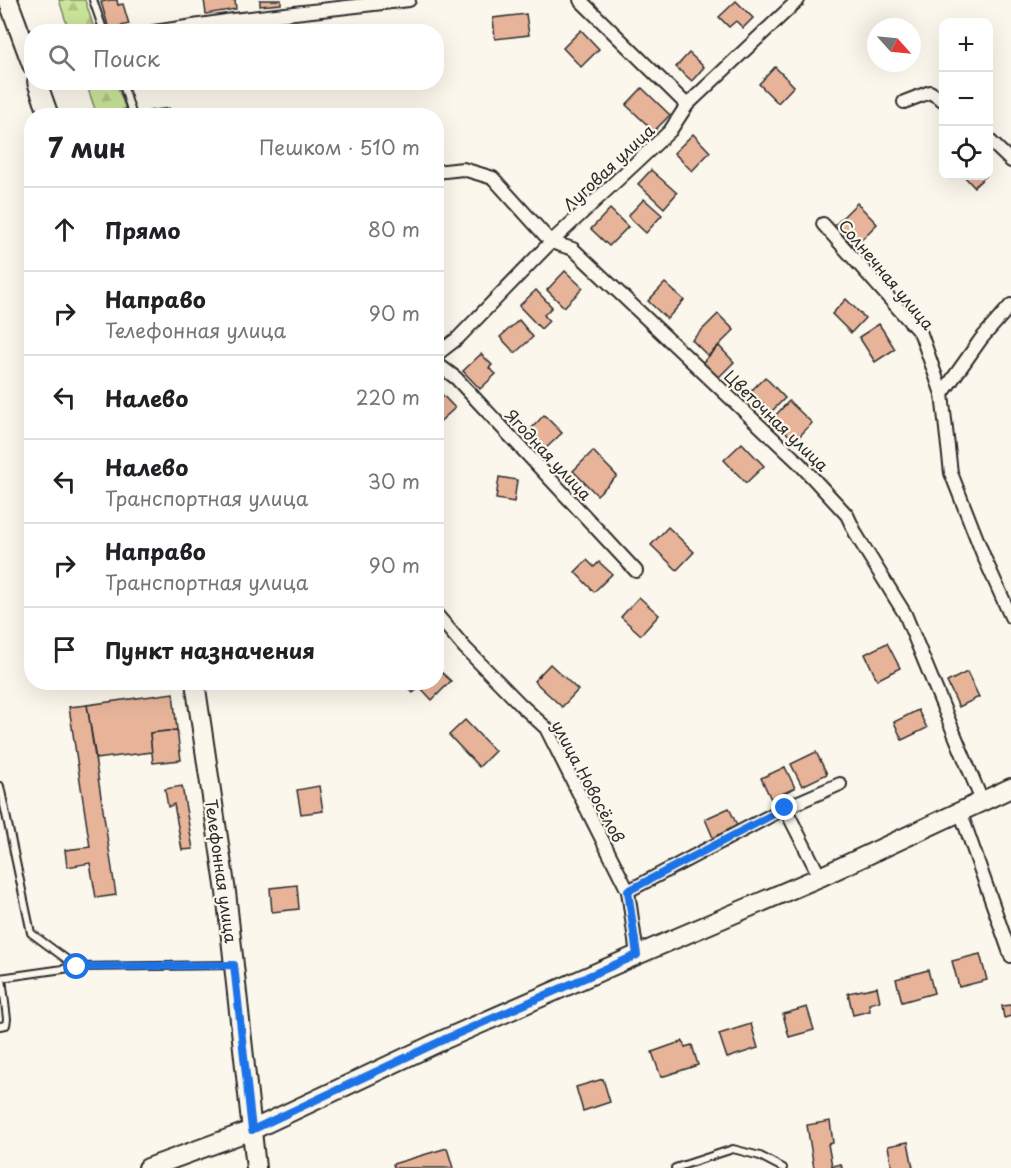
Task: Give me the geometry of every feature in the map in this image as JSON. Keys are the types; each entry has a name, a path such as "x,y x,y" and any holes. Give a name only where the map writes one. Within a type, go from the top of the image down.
{"street":[{"path":"8,0 24,45"},
{"path":"206,24 409,0"},
{"path":"580,0 687,105"},
{"name":"Луговая улица","path":"444,349 458,338 551,242 670,131 687,105 798,0"},
{"path":"40,90 46,108"},
{"path":"904,102 930,92 939,97"},
{"path":"993,144 1011,161"},
{"name":"Цветочная улица","path":"444,171 463,169 493,178 551,242 573,249 799,463 847,515 857,536 905,614 982,801"},
{"name":"Солнечная улица","path":"823,224 921,334 942,394 951,473 984,557 1011,617"},
{"path":"942,394 981,339 1011,305"},
{"name":"Ягодная улица","path":"444,369 456,378 636,571"},
{"name":"улица Новосёлов","path":"444,623 465,648 546,728 628,891 637,955"},
{"name":"Телефонная улица","path":"196,690 226,892 256,1168"},
{"path":"628,891 785,808 840,784"},
{"path":"148,1168 252,1130 443,1040 820,877 1011,788"},
{"path":"785,808 820,877"},
{"path":"960,811 1011,956"}],"lane":[{"path":"93,0 101,24"},
{"path":"125,90 130,108"},
{"path":"0,786 31,933 77,967"},
{"path":"0,1026 6,1025 8,1018 1,978 77,967 234,965"},
{"path":"675,1168 733,1149 760,1156 783,1168"}],"green space":[{"path":"59,0 85,0 93,24 67,24"},
{"path":"88,90 119,90 125,108 95,108"}],"building":[{"path":"117,0 118,5 123,4 129,24 108,24 101,2"},
{"path":"204,0 235,0 236,9 206,14"},
{"path":"260,0 281,0 281,4 260,6"},
{"path":"736,1 753,18 743,28 736,21 729,27 719,17"},
{"path":"526,14 529,35 495,39 493,18"},
{"path":"581,30 599,49 581,67 563,48"},
{"path":"689,53 704,67 692,81 676,67"},
{"path":"775,67 794,86 778,103 759,84"},
{"path":"642,88 670,115 654,131 626,105"},
{"path":"693,134 710,152 692,171 674,153"},
{"path":"651,170 677,193 664,208 638,184"},
{"path":"968,180 982,180 974,187"},
{"path":"644,199 662,215 646,233 628,216"},
{"path":"857,203 877,224 854,247 834,226"},
{"path":"610,209 628,227 609,246 591,229"},
{"path":"565,271 583,288 564,307 547,290"},
{"path":"665,283 684,300 667,319 648,301"},
{"path":"536,290 552,307 544,315 549,321 541,329 519,306"},
{"path":"846,299 865,318 851,333 832,314"},
{"path":"718,314 734,330 708,356 692,340"},
{"path":"519,320 533,337 515,353 500,337"},
{"path":"879,324 895,349 875,362 859,337"},
{"path":"719,346 734,362 718,378 703,362"},
{"path":"481,354 492,365 489,368 496,374 480,389 463,371"},
{"path":"765,377 785,398 771,412 751,391"},
{"path":"444,396 455,408 444,418"},
{"path":"789,401 812,423 795,441 772,419"},
{"path":"544,415 562,433 542,452 530,439 535,435 530,430"},
{"path":"742,443 764,466 746,483 724,460"},
{"path":"593,451 617,476 597,495 573,471"},
{"path":"499,477 517,480 514,502 496,499"},
{"path":"668,527 694,552 677,570 651,545"},
{"path":"587,560 594,567 599,562 612,574 594,592 575,572"},
{"path":"639,597 659,615 641,635 621,617"},
{"path":"887,643 900,668 877,680 865,654"},
{"path":"550,664 578,690 562,707 534,681"},
{"path":"967,672 979,697 959,707 947,682"},
{"path":"444,675 451,681 444,688"},
{"path":"423,690 442,690 432,700"},
{"path":"173,693 177,730 150,733 152,752 96,759 87,705"},
{"path":"87,705 116,895 96,898 90,863 67,867 65,850 90,847 69,707"},
{"path":"918,710 927,728 902,740 894,722"},
{"path":"465,720 495,751 479,767 449,735"},
{"path":"177,730 181,760 153,763 150,733"},
{"path":"816,752 827,774 802,786 791,764"},
{"path":"785,767 795,788 771,799 761,778"},
{"path":"182,786 193,849 182,850 174,804 168,807 165,789"},
{"path":"319,786 323,811 301,814 297,790"},
{"path":"729,808 742,836 717,847 705,819"},
{"path":"297,885 299,909 272,912 270,888"},
{"path":"980,954 987,980 959,987 952,961"},
{"path":"928,970 934,993 902,1002 896,979"},
{"path":"877,987 880,1001 869,1004 870,1011 853,1015 848,993"},
{"path":"1011,1005 1011,1016 1004,1018 1002,1006"},
{"path":"807,1007 814,1030 789,1037 783,1014"},
{"path":"751,1024 758,1048 727,1058 719,1034"},
{"path":"683,1041 685,1047 692,1045 698,1065 661,1077 652,1052"},
{"path":"603,1079 610,1102 583,1111 576,1087"},
{"path":"830,1121 833,1143 828,1144 832,1166 841,1164 842,1168 814,1168 807,1125"},
{"path":"908,1142 913,1168 892,1168 888,1146"},
{"path":"447,1148 453,1168 394,1168 393,1164"}],"route":[{"path":"77,967 234,965 252,1130 443,1040 637,955 628,891 785,808"}]}
